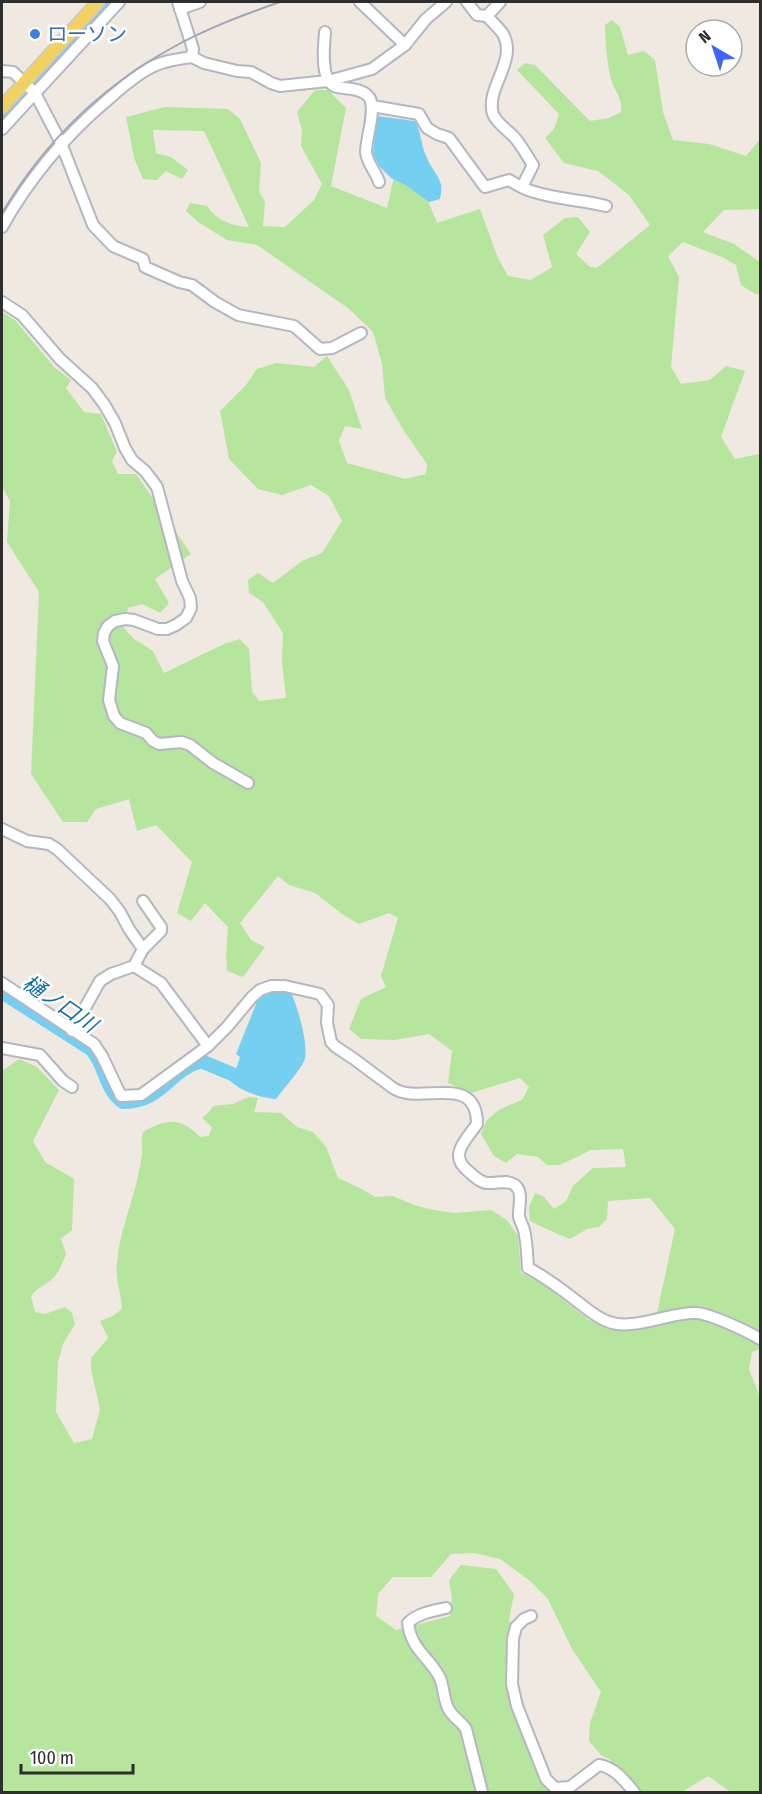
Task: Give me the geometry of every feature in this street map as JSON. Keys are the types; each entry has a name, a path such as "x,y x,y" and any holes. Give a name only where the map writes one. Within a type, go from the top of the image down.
{"main road":[{"path":"2,107 98,2"}],"street":[{"path":"2,129 119,2"},
{"path":"192,57 193,49 179,5 200,2"},
{"path":"360,2 370,9 405,45"},
{"path":"2,227 19,198 62,143 84,120 149,68 192,57 204,63 251,72 280,86 328,81 372,69 405,45 426,19 446,2"},
{"path":"466,2 477,15 488,16 503,34 507,48 492,101 493,115 515,138 533,165 522,187"},
{"path":"488,16 500,2"},
{"path":"325,32 323,56 328,81 335,86 361,91 369,97 372,106 366,153 379,182"},
{"path":"2,71 13,72 35,93 62,143 93,225 113,246 143,259 146,267 179,282 192,285 238,315 294,326 320,349 332,348 361,333"},
{"path":"372,106 419,114 427,128 449,138 486,187 509,180 530,191 606,206"},
{"path":"2,302 22,315 60,359 92,388 115,423 132,460 146,471 157,487 182,581 190,598 191,608 186,618 167,629 158,629 134,620 124,619 108,626 103,641 113,666 109,700 114,716 120,723 146,733 159,744 182,742 190,745 213,763 248,783"},
{"path":"2,829 27,841 49,844 57,849 110,899 143,950"},
{"path":"72,1031 100,981 111,974 134,966 143,950 161,931 143,901"},
{"path":"134,966 161,983 208,1046"},
{"path":"3,988 94,1044 121,1096 129,1097 141,1095 152,1088 208,1046 260,990 271,986 285,986 320,994 328,1005 327,1023 331,1042 393,1089 405,1093 452,1093 463,1095 469,1100 474,1108 477,1124 459,1150 459,1162 480,1181 507,1182 518,1190 519,1216 524,1232 528,1268 543,1275 593,1314 609,1323 645,1322 698,1313 746,1330 760,1339"},
{"path":"2,1048 40,1055 63,1081 72,1087"},
{"path":"446,1608 412,1619 408,1623 409,1629 416,1648 439,1676 447,1708 466,1729 482,1792"},
{"path":"531,1616 516,1627 513,1640 512,1684 517,1706 546,1779 555,1788 570,1787 599,1765 607,1766 634,1792"}],"green space":[{"path":"612,20 620,27 628,55 644,51 655,60 663,112 673,140 709,144 746,156 760,139 760,209 724,210 703,232 734,244 760,262 760,294 755,294 741,285 736,265 722,257 683,242 668,256 679,277 671,367 681,384 710,380 726,366 745,371 721,437 735,459 760,455 760,1349 752,1352 749,1369 760,1397 760,1792 731,1792 708,1776 682,1792 641,1792 627,1775 601,1755 589,1741 590,1723 601,1692 572,1649 548,1599 530,1581 500,1559 474,1553 451,1554 431,1577 393,1577 378,1594 376,1616 396,1630 450,1616 452,1598 449,1580 461,1565 496,1569 514,1594 509,1619 511,1627 507,1636 505,1684 541,1780 554,1792 2,1792 2,1071 19,1059 37,1067 59,1090 33,1141 45,1162 74,1179 72,1230 61,1239 66,1254 58,1271 51,1280 31,1296 35,1312 45,1314 65,1307 72,1313 75,1324 63,1344 58,1362 56,1412 74,1443 92,1439 100,1409 91,1370 91,1358 108,1338 100,1321 113,1316 122,1309 117,1280 120,1242 137,1181 142,1156 143,1132 159,1124 179,1123 200,1137 209,1136 212,1127 202,1118 213,1106 233,1104 249,1097 258,1098 254,1112 281,1113 297,1127 313,1132 326,1147 338,1178 375,1197 393,1196 414,1205 454,1213 491,1210 507,1220 518,1236 521,1273 539,1281 589,1320 607,1329 624,1331 654,1327 675,1229 650,1198 608,1201 607,1219 599,1227 587,1229 570,1239 530,1221 529,1207 535,1193 544,1197 554,1209 566,1201 573,1186 593,1168 626,1167 623,1149 591,1150 560,1165 547,1165 538,1157 517,1154 506,1163 494,1156 481,1134 487,1120 500,1109 522,1100 529,1087 520,1078 471,1093 448,1083 452,1051 429,1034 395,1040 361,1039 349,1029 361,999 386,987 381,976 398,918 389,913 359,924 315,893 289,885 278,876 240,923 251,940 265,947 243,977 227,971 228,927 205,903 191,921 177,913 192,862 156,825 137,831 129,799 96,809 87,822 63,822 31,774 39,592 7,542 10,501 2,487 2,312 15,320 55,368 71,380 66,388 84,412 101,414 117,452 112,461 118,474 136,474 191,554 155,579 169,603 160,613 142,604 128,608 124,628 134,639 153,651 164,673 224,644 240,639 249,649 252,691 259,701 286,698 282,661 283,633 263,602 249,593 248,580 258,573 273,583 302,561 322,553 342,521 329,496 311,485 282,495 258,489 229,459 220,411 246,385 257,369 276,363 314,367 327,356 349,390 362,429 345,426 339,441 347,463 405,479 426,474 427,464 385,398 382,364 373,332 348,308 257,245 227,240 198,222 186,211 190,203 207,206 225,222 249,227 204,131 153,130 156,153 171,157 188,170 182,179 166,171 157,180 143,179 134,158 126,117 165,107 228,109 240,119 261,163 259,191 265,202 263,226 285,227 314,200 322,184 301,146 302,130 297,112 315,90 328,90 346,108 331,186 387,208 394,177 426,196 437,223 480,209 498,258 508,276 531,280 552,267 543,235 565,218 578,217 590,232 576,254 590,267 597,268 650,225 629,195 598,171 564,163 545,138 554,129 559,114 517,70 525,63 535,65 590,121 609,118 621,112 606,52 605,25"}],"water":[{"path":"105,2 115,2 2,126 2,114"},
{"path":"377,116 415,121 425,154 441,184 440,199 429,202 391,178 379,166 373,153"},
{"path":"275,989 291,992 305,1046 304,1061 276,1099 249,1092 236,1086 227,1077 231,1070 235,1072 240,1057 236,1054 258,999 263,992"}],"waterway":[{"name":"樋ノ口川","path":"2,990 91,1049 100,1062 112,1090 123,1102 147,1097 180,1072 201,1061 232,1074"}],"railway":[{"path":"2,213 18,188 55,141 75,120 120,81 144,64 197,35 280,2"}],"place":[{"name":"ローソン","path":"35,34"}]}
